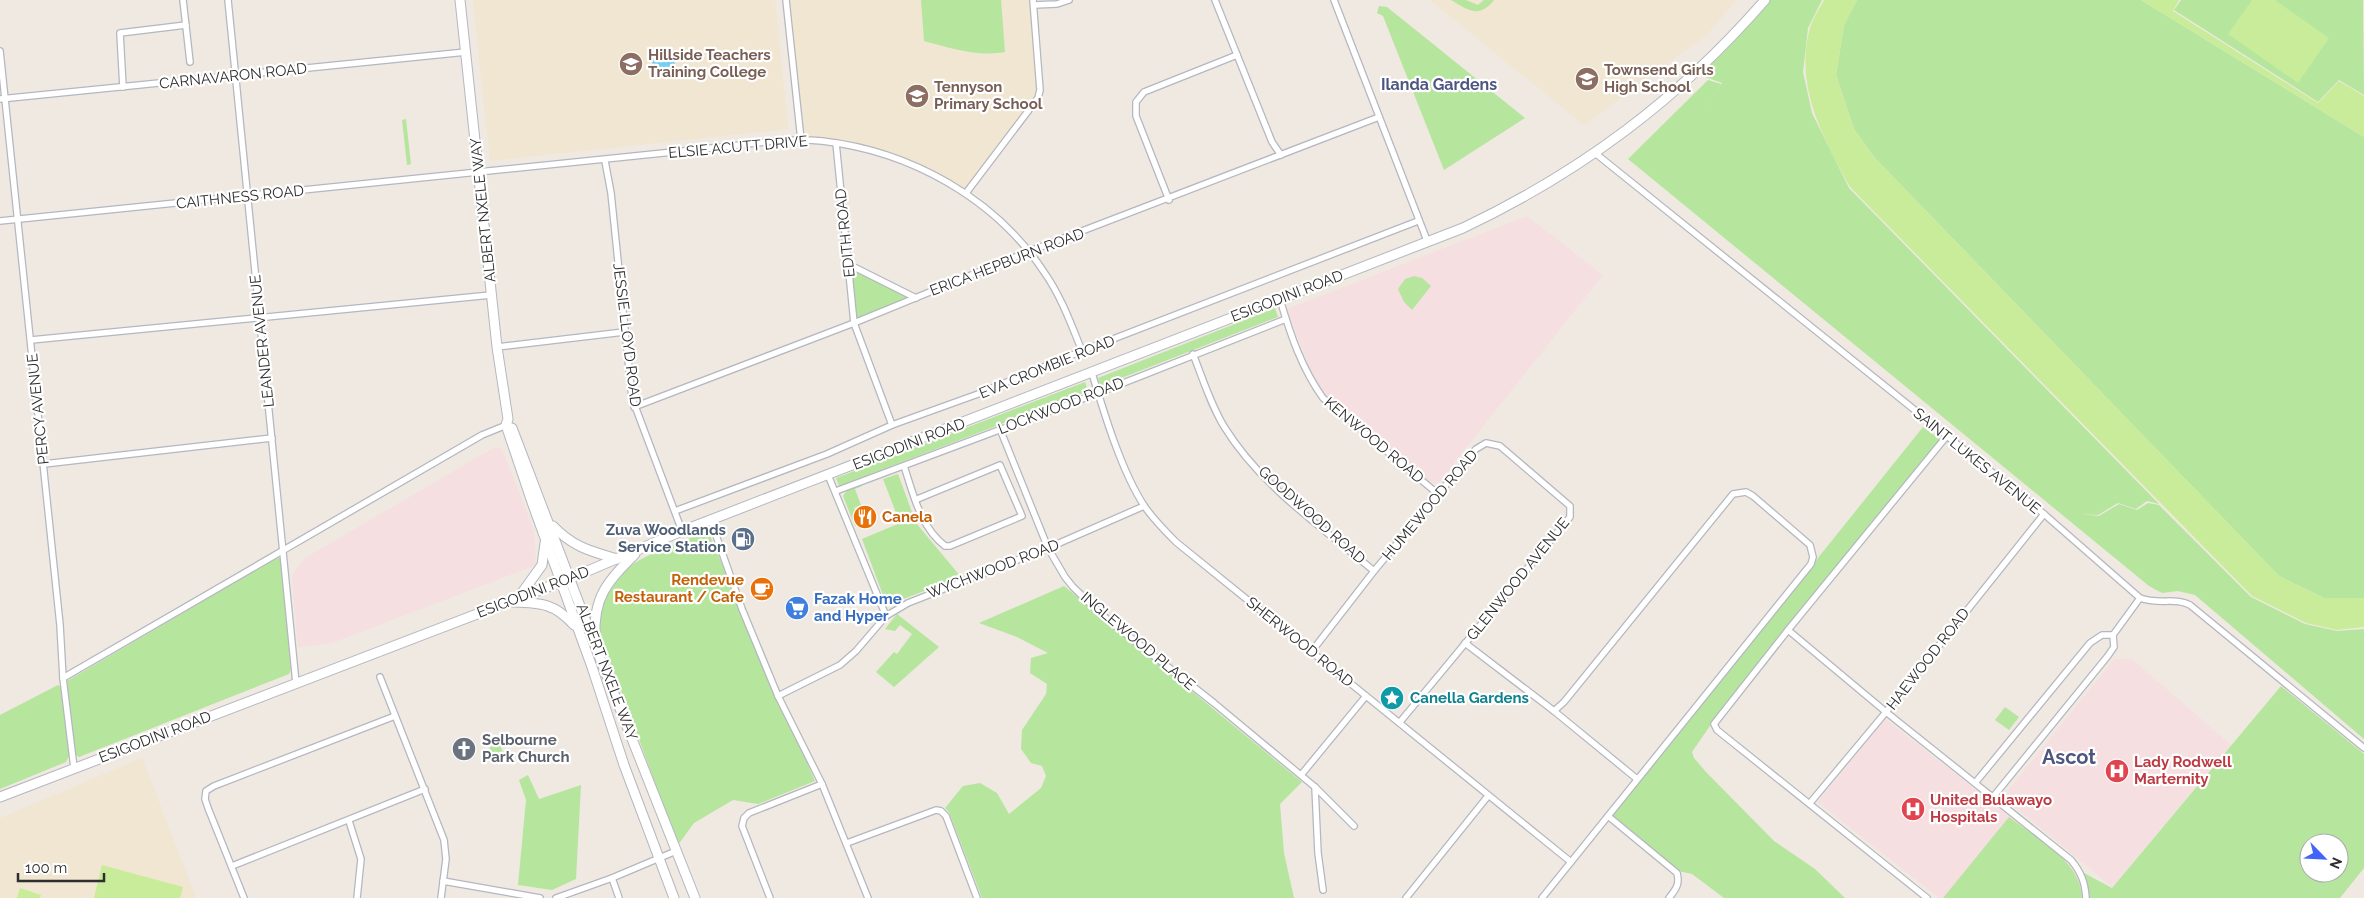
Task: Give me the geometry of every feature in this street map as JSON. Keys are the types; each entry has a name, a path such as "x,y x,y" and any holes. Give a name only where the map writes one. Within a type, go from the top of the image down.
{"main road":[{"name":"ALBERT NXELE WAY","path":"460,0 480,172 491,295 508,422 560,582 624,765 674,898"},
{"name":"ESIGODINI ROAD","path":"0,797 571,578 682,532 1428,242 1516,202 1595,153 1668,98 1702,67 1765,0"},
{"name":"ALBERT NXELE WAY","path":"508,422 549,522 596,648 695,898"},
{"path":"549,522 565,539 582,549 618,559"},
{"path":"519,598 542,565 545,537"},
{"path":"596,648 595,621 601,595 610,578 638,550"},
{"path":"507,602 548,605 564,614 578,629"}],"street":[{"path":"183,0 190,62"},
{"name":"LEANDER AVENUE","path":"228,0 296,683"},
{"path":"786,0 801,140"},
{"path":"966,193 1038,98 1040,90 1034,3 1058,4 1069,0"},
{"path":"1215,0 1272,142 1281,155"},
{"path":"1334,0 1418,221 1428,242"},
{"path":"124,87 120,33 186,25"},
{"name":"PERCY AVENUE","path":"0,51 2,99 31,340 60,625 62,678 74,768"},
{"name":"CARNAVARON ROAD","path":"2,99 466,52"},
{"path":"1169,200 1136,116 1136,102 1144,92 1238,55"},
{"name":"ERICA HEPBURN ROAD","path":"634,407 854,323 1030,251 1169,200 1379,117"},
{"name":"ELSIE ACUTT DRIVE","path":"480,172 801,140 836,143 879,153 912,166 966,193 1006,225 1030,251 1059,297 1082,351"},
{"name":"EDITH ROAD","path":"836,143 854,323 892,426"},
{"name":"SAINT LUKES AVENUE","path":"1595,153 2044,514 2140,598"},
{"name":"JESSIE LLOYD ROAD","path":"605,161 611,193 624,332 634,407 682,532"},
{"name":"CAITHNESS ROAD","path":"0,221 480,172"},
{"name":"EVA CROMBIE ROAD","path":"675,511 827,454 892,426 978,394 1082,351 1418,221"},
{"path":"848,264 916,298"},
{"path":"31,340 491,295"},
{"name":"KENWOOD ROAD","path":"1280,299 1286,319 1312,382 1323,398 1438,494"},
{"name":"LOCKWOOD ROAD","path":"836,491 1098,393 1286,319"},
{"path":"497,346 624,332"},
{"name":"GOODWOOD ROAD","path":"1194,354 1220,418 1242,450 1277,488 1374,571"},
{"name":"SHERWOOD ROAD","path":"1092,373 1120,454 1144,506 1158,524 1176,542 1571,862"},
{"path":"62,678 482,435 508,422"},
{"name":"INGLEWOOD PLACE","path":"1000,429 1048,548 1064,577 1102,616 1214,703 1315,787 1354,826"},
{"path":"1927,898 1717,730 1714,724 1788,630 1946,437"},
{"path":"44,464 272,438"},
{"name":"HUMEWOOD ROAD","path":"1312,651 1374,571 1482,444 1491,442 1500,446"},
{"name":"GLENWOOD AVENUE","path":"1400,722 1570,517 1572,512 1570,506 1500,446"},
{"path":"904,466 915,500 925,523 945,546 950,546 1022,516 1000,465 915,500"},
{"path":"828,475 886,616"},
{"path":"1542,898 1810,564 1813,557 1810,545 1753,496 1742,492 1731,496 1564,702 1554,711"},
{"name":"WYCHWOOD ROAD","path":"778,696 844,662 886,616 908,603 1048,548 1144,506"},
{"name":"HAEWOOD ROAD","path":"1810,804 2044,514"},
{"path":"711,521 742,609 778,696 822,784 868,898"},
{"path":"1993,797 2107,657 2114,646 2113,635 2140,598 2154,603 2180,601 2190,605 2364,748"},
{"path":"1788,630 1886,712 2072,860 2080,872 2085,885 2086,898"},
{"path":"1976,783 2090,643 2102,635 2113,635"},
{"path":"1465,643 1554,711 1637,779"},
{"path":"380,677 426,789 444,840 446,859 441,898"},
{"path":"1300,775 1366,696"},
{"path":"244,898 205,800 208,789 395,716"},
{"path":"770,898 742,826 744,818 749,813 822,784"},
{"path":"1315,787 1318,853 1323,890"},
{"path":"232,866 426,789"},
{"path":"1406,898 1488,796"},
{"path":"847,843 936,810 941,811 946,816 977,898"},
{"path":"1608,816 1677,872 1677,887 1669,898"},
{"path":"348,821 361,859 357,898"},
{"path":"556,898 612,878 676,851"},
{"path":"612,878 619,898"},
{"path":"444,881 525,897 540,898"}],"shaded area":[{"name":"Hillside Teachers Training College","path":"473,0 775,0 788,129 490,161"},
{"name":"Tennyson Primary School","path":"787,0 1030,0 1038,94 965,190 912,164 878,151 802,139"},
{"name":"Townsend Girls High School","path":"1430,0 1736,0 1708,34 1584,125"},
{"path":"1527,216 1603,275 1438,483 1428,482 1326,396 1314,381 1287,309"},
{"path":"495,447 502,449 534,530 536,565 332,643 298,647 292,576 305,558"},
{"name":"Lady Rodwell Marternity","path":"2114,659 2132,659 2231,745 2112,887 2003,797"},
{"name":"United Bulawayo Hospitals","path":"1885,719 2067,861 2078,877 2083,898 1939,898 1818,802"},
{"path":"142,758 196,898 0,898 0,818"}],"green space":[{"path":"921,0 1001,0 1005,52 974,53 924,41"},
{"path":"1451,0 1466,0 1478,5 1484,0 1494,0 1489,6 1473,11"},
{"path":"1769,0 1822,0 1808,28 1803,72 1812,113 1849,188 2159,504 2147,501 2136,509 2118,503 2098,515 2082,514 2099,516 2119,504 2137,510 2148,503 2159,505 2251,597 2305,624 2337,631 2364,629 2364,739 2195,595 2178,591 2162,593 2149,586 1628,159 1708,80 1721,84 1705,105 1722,83 1700,75"},
{"path":"1824,0 1857,0 1844,25 1836,75 1854,129 1874,157 2279,576 2324,598 2364,598 2364,627 2337,630 2306,623 2252,596 1850,187 1821,130 1809,90 1806,70 1806,49 1811,24"},
{"path":"1857,0 2141,0 2364,137 2364,598 2324,598 2279,576 1874,157 1854,129 1836,75 1844,25"},
{"path":"2141,0 2179,0 2173,11 2318,103 2339,81 2364,96 2364,137"},
{"path":"2181,0 2363,0 2364,95 2339,80 2318,102 2174,10"},
{"path":"2252,0 2275,0 2329,38 2298,83 2228,34"},
{"path":"1379,6 1387,7 1525,118 1444,170 1383,16 1377,13"},
{"path":"406,119 411,164 407,165 402,120"},
{"path":"850,266 911,298 856,321"},
{"path":"1414,276 1422,278 1431,286 1412,310 1404,302 1398,289 1405,279"},
{"path":"1275,308 1278,317 1101,386 1098,378"},
{"path":"1085,382 1088,391 839,486 836,478"},
{"path":"1923,427 1941,440 1714,720 1692,752 1694,758 1706,772 1774,841 1815,869 1845,898 1724,898 1692,874 1678,871 1611,816"},
{"path":"898,474 916,523 961,577 890,604 886,603 862,539 900,523 883,479"},
{"path":"861,484 862,486 855,489 861,505 854,508 856,512 853,513 858,526 855,526 843,496 847,490"},
{"path":"708,531 815,781 758,804 733,800 694,823 678,845 599,631 601,608 608,590 619,575 634,564 651,554"},
{"path":"278,557 281,559 291,669 289,674 79,757 75,754 67,681"},
{"path":"1064,586 1302,782 1280,804 1284,853 1294,898 982,898 949,812 945,808 963,786 980,783 997,793 1009,814 1041,788 1046,776 1042,766 1031,763 1021,749 1022,730 1046,694 1047,684 1030,673 1031,658 1048,653 1017,637 979,623"},
{"path":"897,614 939,647 894,687 876,672 894,652 897,654 912,634 900,625 895,631 885,629"},
{"path":"58,685 61,687 69,756 66,762 0,789 0,715"},
{"path":"2281,686 2364,754 2364,868 2340,898 2088,898 2087,885 2082,872 2112,888"},
{"path":"2005,707 2019,717 2009,730 1995,720"},
{"path":"499,743 505,757 497,760 495,757 488,757 490,747"},
{"path":"528,775 539,799 581,785 576,879 552,890 518,885 526,800 519,780"},
{"path":"2009,817 2044,842 2066,861 2080,884 2082,898 1943,898"},
{"path":"102,865 183,887 180,898 94,898"},
{"path":"20,888 41,895 40,898 17,898"}],"water":[{"path":"673,52 676,71 654,74 651,55"}],"place":[{"name":"Hillside Teachers Training College","path":"631,64"},
{"name":"Townsend Girls High School","path":"1587,79"},
{"name":"Tennyson Primary School","path":"917,96"},
{"name":"Canela","path":"865,517"},
{"name":"Zuva Woodlands Service Station","path":"743,539"},
{"name":"Rendevue Restaurant / Cafe","path":"762,589"},
{"name":"Fazak Home and Hyper","path":"797,608"},
{"name":"Canella Gardens","path":"1392,698"},
{"name":"Selbourne Park Church","path":"464,749"},
{"name":"Lady Rodwell Marternity","path":"2117,771"},
{"name":"United Bulawayo Hospitals","path":"1913,809"}],"district":[{"name":"Ilanda Gardens","path":"1439,84"},
{"name":"Ascot","path":"2069,757"}]}
